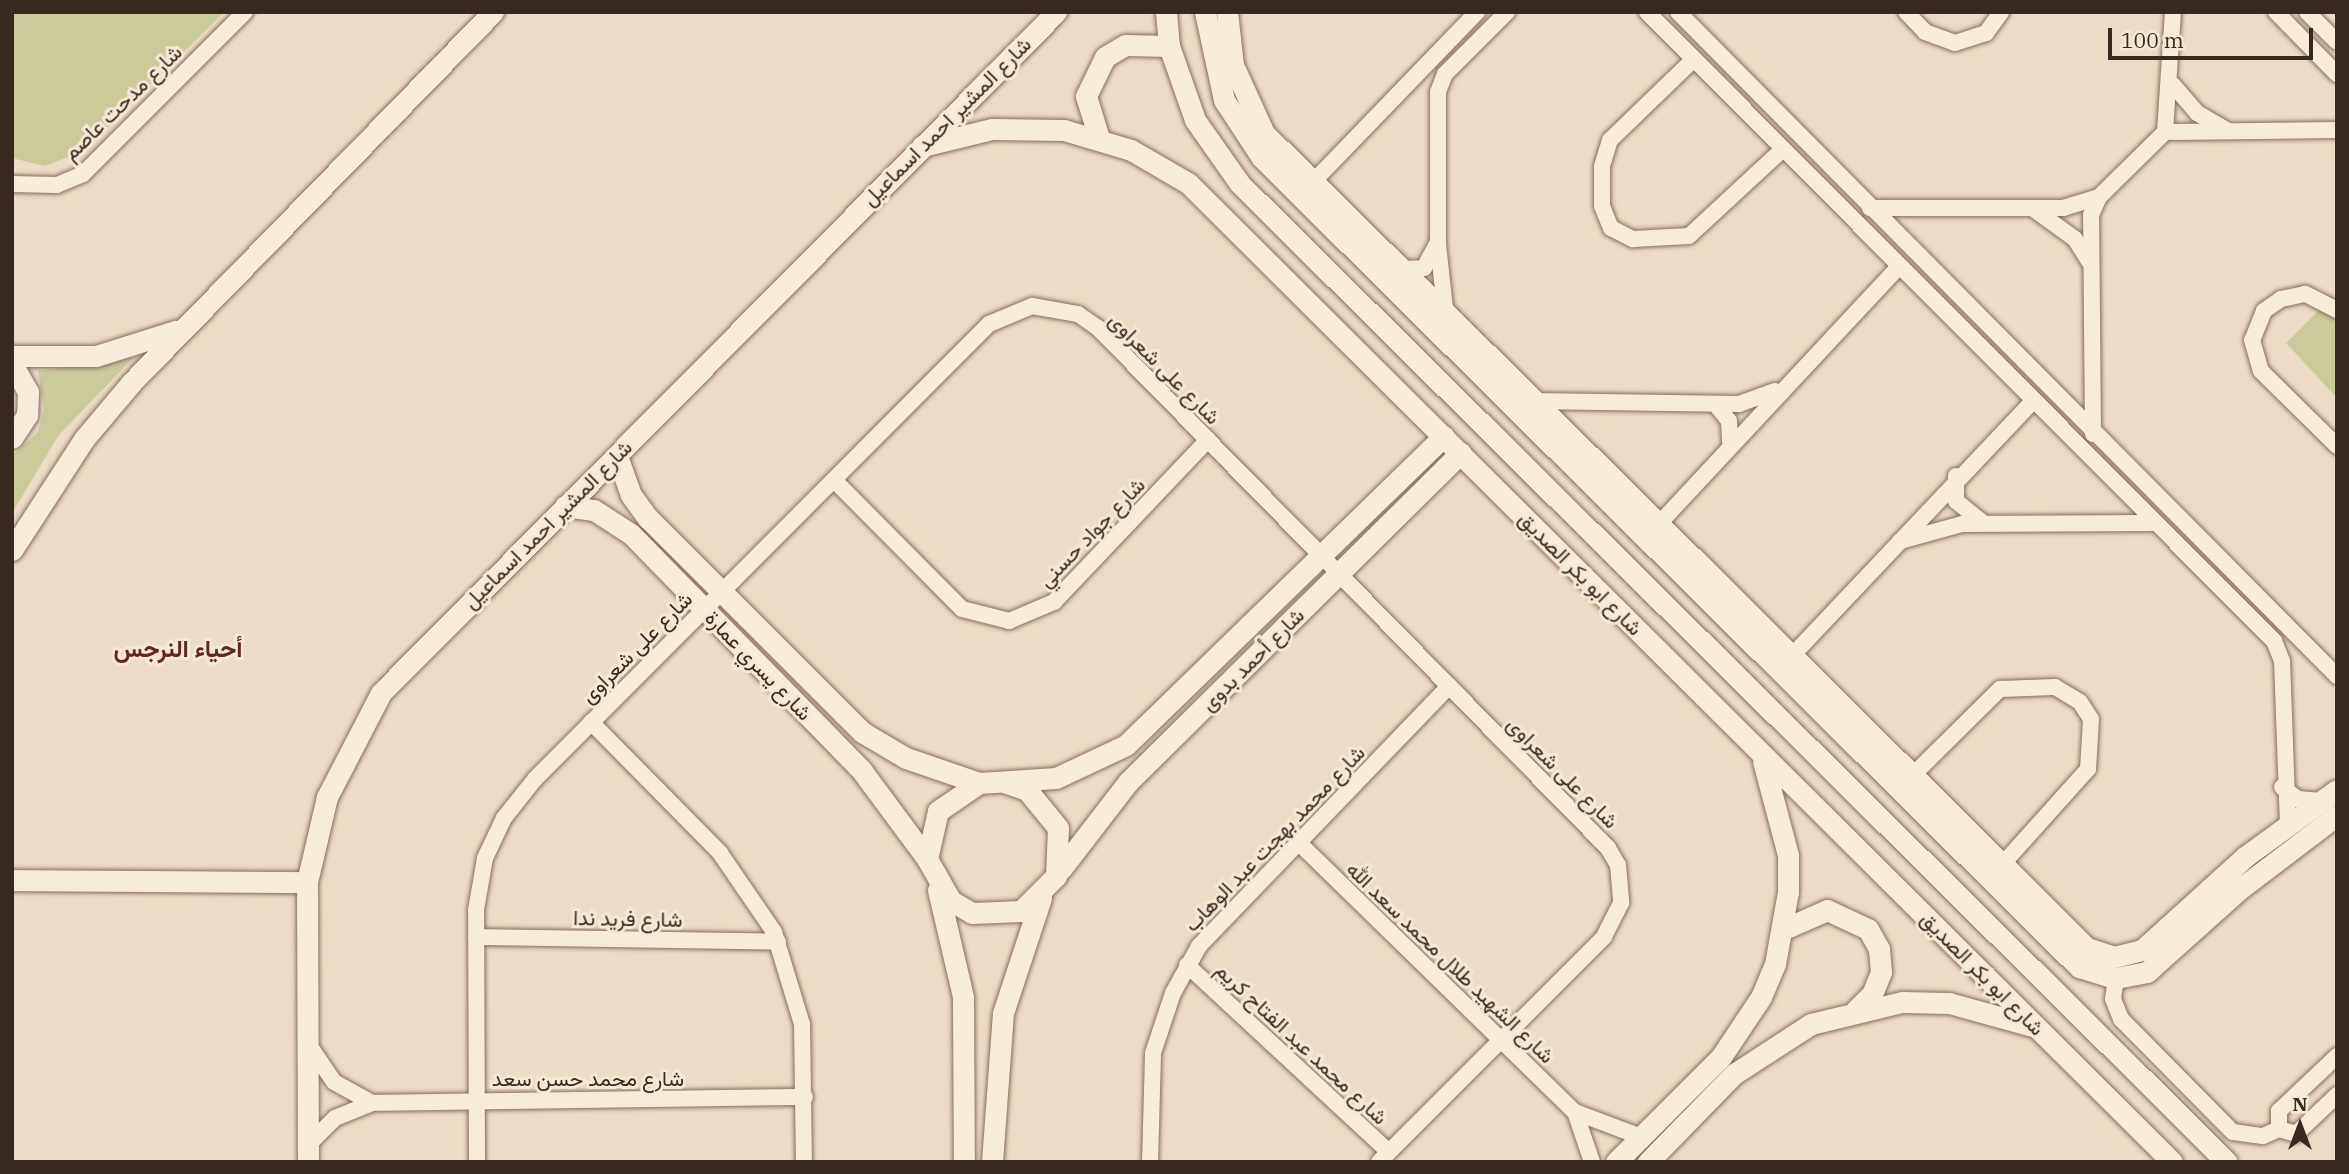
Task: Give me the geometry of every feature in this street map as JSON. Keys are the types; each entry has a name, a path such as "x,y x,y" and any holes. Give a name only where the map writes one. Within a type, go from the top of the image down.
{"street":[{"name":"شارع مدحت عاصم","path":"12,184 57,185 83,174 245,12"},
{"path":"12,550 84,439 183,328 494,12"},
{"name":"شارع ابو بكر الصديق","path":"1166,12 1169,46 1195,120 1240,184 2227,1162"},
{"path":"1205,12 1213,71 1239,128 1391,274 1563,447 1789,659 2087,948 2129,956 2154,942 2288,825 2332,806"},
{"path":"1312,183 1477,12"},
{"path":"1446,317 1437,244 1440,84 1507,12"},
{"path":"1647,12 1897,269 2280,650 2283,788 2288,825"},
{"path":"1678,12 2032,373 2337,676"},
{"path":"1906,12 1925,32 1955,43 1986,33 2001,12"},
{"path":"1870,208 2030,208 2082,205 2099,197 2165,132 2173,85 2174,12"},
{"path":"2307,12 2337,42"},
{"path":"2283,15 2337,74"},
{"name":"شارع المشير احمد اسماعيل","path":"308,1153 307,882 327,797 381,693 1048,16"},
{"path":"1231,18 1245,101 1264,133 1312,183 1391,274 1446,317 1530,401 1563,447"},
{"path":"1099,138 1086,96 1105,57 1125,45 1169,46"},
{"path":"1694,59 1610,141 1602,167 1602,206 1612,228 1633,239 1689,236 1783,149"},
{"path":"2173,85 2197,113 2229,131"},
{"name":"شارع ابو بكر الصديق","path":"922,146 1004,128 1099,138 1160,164 1213,205 2172,1162"},
{"path":"2165,132 2337,130"},
{"path":"2093,434 2091,215 2099,197"},
{"path":"2030,208 2076,239 2090,263"},
{"path":"1391,274 1424,268 1437,244"},
{"path":"1644,524 1730,442 1897,269"},
{"path":"2337,310 2305,294 2281,299 2264,312 2252,340 2261,371 2337,446"},
{"name":"شارع على شعراوى","path":"477,1162 476,937 479,883 496,833 518,797 989,324 1032,306 1078,314 1098,328 1608,848 1622,884 1615,921 1604,937 1384,1157"},
{"path":"12,356 96,356 183,328"},
{"path":"12,364 29,392 27,415 12,439"},
{"path":"2017,388 2032,373"},
{"path":"1530,401 1739,404 1783,387"},
{"path":"1563,447 1567,424 1582,402"},
{"path":"1789,659 1956,476 2031,403"},
{"path":"1716,405 1729,421 1730,442"},
{"path":"2051,423 2067,408"},
{"name":"شارع أحمد بدوى","path":"1004,782 1056,778 1126,745 1444,436"},
{"name":"شارع جواد حسني","path":"834,480 962,609 1009,621 1054,602 1208,440"},
{"name":"شارع أحمد بدوى","path":"1056,876 1128,782 1461,453"},
{"name":"شارع يسري عمارة","path":"617,456 639,507 862,732 918,764 979,783"},
{"path":"1956,476 1963,512 1987,524"},
{"name":"شارع يسري عمارة","path":"565,506 620,524 862,771 927,859"},
{"path":"1895,543 1939,527 2152,523"},
{"path":"1644,524 2063,955 2116,978 2161,963 2332,806"},
{"path":"1656,648 1684,622"},
{"name":"شارع محمد بهجت عبد الوهاب","path":"1150,1162 1153,1053 1187,965 1212,928 1449,687"},
{"path":"1910,778 2000,689 2055,687 2080,702 2091,719 2088,769 2001,866"},
{"path":"591,722 720,853 778,942 802,1024 804,1162"},
{"path":"1616,1162 1743,1029 1784,929 1788,892 1783,819 1757,750"},
{"path":"964,1162 963,997 927,859 938,811 979,783 1004,782 1027,790 1052,817 1062,852 1056,876 1042,897 1019,954 999,1033 992,1162"},
{"path":"2283,788 2298,799 2332,806"},
{"name":"شارع الشهيد طلال محمد سعد الله","path":"1297,841 1575,1112 1641,1137"},
{"path":"12,880 307,882"},
{"path":"935,882 961,907 997,916 1042,897"},
{"path":"1784,929 1827,910 1868,929 1879,949 1881,972 1872,994 1856,1010"},
{"name":"شارع فريد ندا","path":"476,937 778,942"},
{"name":"شارع محمد عبد الفتاح كريم","path":"1187,965 1384,1157"},
{"path":"2116,978 2113,999 2121,1019 2233,1132 2263,1136 2279,1129"},
{"path":"1648,1162 1770,1046 1856,1010 1949,1003 2039,1029"},
{"path":"307,1041 334,1082 372,1103"},
{"path":"2279,1129 2284,1107 2337,1056"},
{"path":"2120,1110 2146,1081"},
{"path":"2279,1129 2290,1135 2305,1126 2337,1095"},
{"name":"شارع محمد حسن سعد","path":"308,1153 335,1118 372,1103 805,1097"},
{"path":"2284,1107 2298,1107 2305,1126"},
{"name":"شارع الشهيد طلال محمد سعد الله","path":"1575,1112 1592,1162"}],"green space":[{"path":"12,12 224,12 85,150 45,166 12,158"},
{"path":"2324,305 2337,318 2337,398 2286,343"},
{"path":"133,358 58,436 12,513 12,456 38,432 44,410 38,371"}],"district":[{"name":"أحياء النرجس","path":"178,649"}]}
